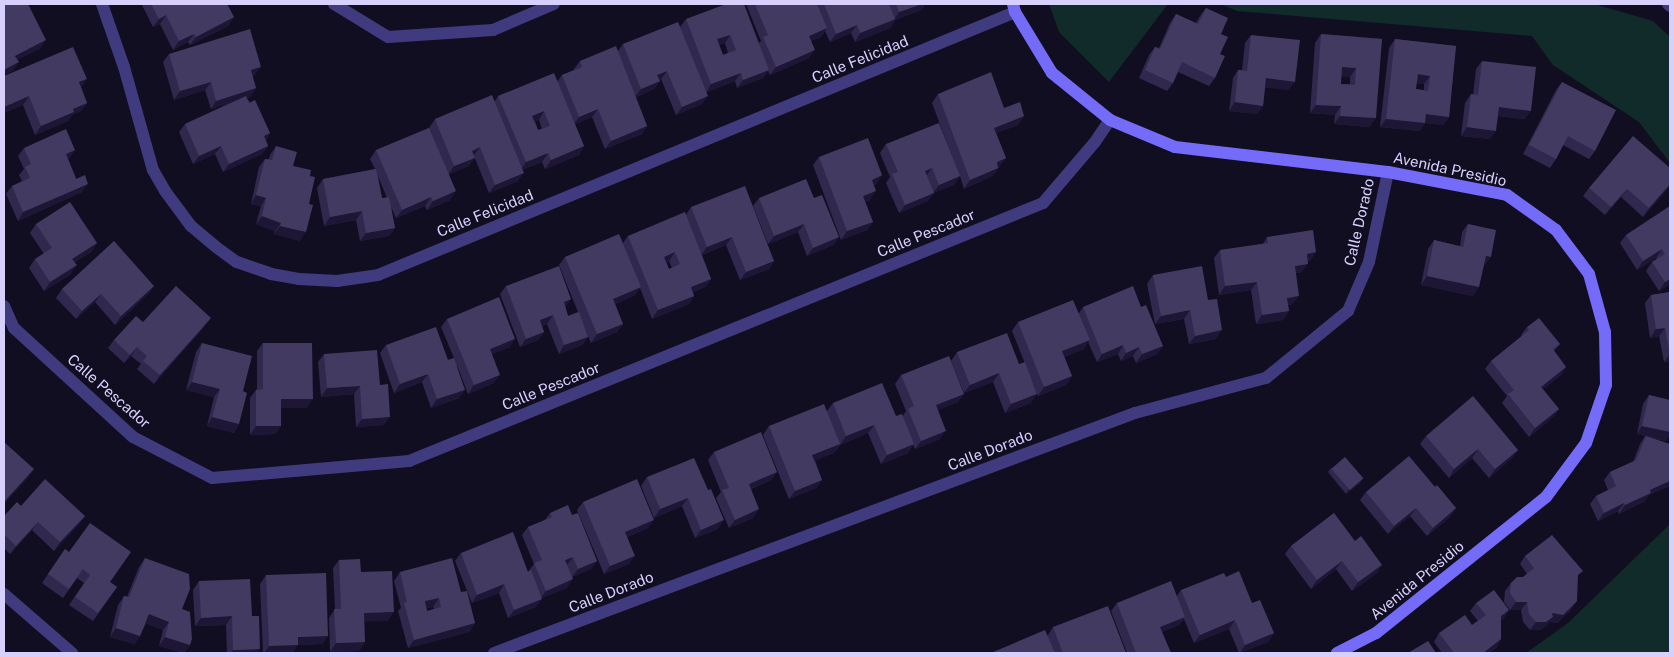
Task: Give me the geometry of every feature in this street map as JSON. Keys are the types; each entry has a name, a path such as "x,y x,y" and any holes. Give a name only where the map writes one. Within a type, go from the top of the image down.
{"street":[{"name":"Calle Felicidad","path":"102,4 124,67 153,170 161,186 191,226 237,262 271,274 299,279 337,281 378,275 1014,8"},
{"path":"334,4 388,37 493,30 554,4"},
{"name":"Avenida Presidio","path":"1014,8 1052,73 1110,120 1175,147 1388,172 1507,196 1556,230 1589,274 1605,332 1606,385 1586,443 1546,497 1376,633 1337,653"},
{"name":"Calle Pescador","path":"4,306 14,328 133,437 212,478 409,461 1043,203 1095,142 1110,120"},
{"name":"Calle Dorado","path":"494,653 1135,413 1266,378 1348,310 1369,262 1388,172"},
{"path":"4,594 72,653"}],"green space":[{"path":"1049,4 1168,4 1109,82 1059,32"},
{"path":"1221,4 1594,4 1653,21 1670,37 1670,163 1639,122 1553,65 1532,36 1237,11"},
{"path":"1670,524 1670,653 1526,653 1568,623"}],"building":[{"path":"4,4 28,4 46,40 15,56 19,62 4,70 5,37"},
{"path":"151,4 227,4 234,17 196,37 194,34 179,41 166,15 159,19"},
{"path":"726,4 744,4 769,70 743,80 741,73 711,84 686,19","holes":["730,35 736,50 723,55 717,39"]},
{"path":"755,4 817,4 827,28 809,36 815,50 776,67 763,37 768,35"},
{"path":"824,4 889,4 895,19 860,33 857,25 836,34"},
{"path":"896,4 922,4 899,12"},
{"path":"1206,8 1228,18 1221,34 1228,37 1220,54 1225,56 1215,78 1182,62 1173,83 1145,70 1155,47 1160,49 1176,14 1198,24"},
{"path":"678,22 708,96 682,107 667,71 657,75 660,81 641,89 623,44"},
{"path":"250,29 261,67 251,70 256,88 216,101 211,82 180,91 169,54"},
{"path":"1321,34 1382,39 1376,118 1340,116 1341,106 1316,105","holes":["1342,67 1356,68 1355,85 1341,84"]},
{"path":"1251,35 1300,40 1295,82 1266,78 1263,106 1235,102 1238,70 1247,71"},
{"path":"1395,39 1456,46 1449,117 1426,114 1425,123 1386,119","holes":["1418,74 1430,76 1428,91 1416,89"]},
{"path":"616,46 647,126 611,141 598,109 579,117 562,75 582,67 580,61"},
{"path":"73,47 87,79 79,82 87,103 73,109 74,112 41,126 29,96 4,107 4,76"},
{"path":"1482,61 1536,67 1531,111 1499,107 1496,131 1467,127 1471,94 1478,95"},
{"path":"991,72 1004,108 1020,102 1024,116 994,128 1006,158 997,162 998,168 970,180 938,94"},
{"path":"554,73 584,146 551,160 548,153 526,162 498,96","holes":["544,111 550,126 538,130 532,116"]},
{"path":"1562,82 1616,110 1595,151 1568,136 1556,159 1529,145"},
{"path":"492,95 524,173 495,185 480,147 472,151 475,158 454,166 435,119"},
{"path":"246,96 249,103 255,100 270,133 264,136 268,146 229,164 221,146 199,156 185,124"},
{"path":"939,123 960,176 939,185 932,168 925,171 934,193 905,205 892,174 898,172 886,144"},
{"path":"429,128 456,191 433,201 431,197 402,210 376,150"},
{"path":"66,129 75,150 66,154 76,179 85,175 88,184 23,212 12,186 30,178 25,167 31,164 24,148"},
{"path":"1633,136 1670,168 1670,184 1649,208 1627,189 1611,207 1589,188"},
{"path":"868,138 882,175 872,180 876,191 863,196 873,222 847,231 819,157"},
{"path":"276,146 297,152 293,166 311,170 310,176 315,177 309,204 313,205 306,232 280,226 281,223 262,216 266,198 256,195 265,159 272,160"},
{"path":"376,169 382,198 389,197 395,228 366,233 362,211 330,217 323,179"},
{"path":"806,179 814,198 822,195 839,237 813,248 804,224 774,236 759,198"},
{"path":"745,186 774,261 746,272 732,237 707,247 691,207"},
{"path":"70,202 97,243 72,259 77,265 50,282 35,259 52,248 36,224"},
{"path":"1670,206 1670,279 1665,282 1652,262 1665,254 1662,249 1643,261 1626,235"},
{"path":"685,212 711,279 691,287 694,296 658,310 628,236","holes":["675,252 680,264 669,269 664,257"]},
{"path":"1468,224 1496,230 1491,257 1486,256 1479,287 1427,276 1434,240 1463,247"},
{"path":"1313,230 1316,252 1307,254 1308,264 1295,266 1299,296 1287,298 1289,311 1262,315 1257,282 1225,286 1220,250 1268,243 1267,237"},
{"path":"619,234 641,287 613,299 623,324 597,334 565,257"},
{"path":"114,241 154,286 121,316 101,294 82,311 62,289"},
{"path":"559,266 571,299 564,302 568,316 579,312 588,337 564,345 553,315 540,320 544,332 526,339 506,286"},
{"path":"1202,266 1208,300 1217,299 1222,330 1195,336 1190,310 1161,316 1153,275"},
{"path":"176,286 211,318 160,375 143,361 147,356 137,347 130,355 114,340 136,316 143,322"},
{"path":"1133,286 1141,307 1146,305 1163,346 1142,354 1139,347 1126,353 1123,345 1102,354 1083,307"},
{"path":"1670,292 1670,354 1665,328 1656,329 1651,295"},
{"path":"499,297 515,339 490,349 500,375 474,385 447,319"},
{"path":"1073,300 1090,340 1062,351 1072,376 1044,387 1018,322"},
{"path":"1539,318 1560,344 1553,349 1566,367 1541,387 1559,409 1535,428 1508,394 1514,390 1491,361 1529,330 1527,327"},
{"path":"436,327 448,360 454,358 465,390 437,399 428,374 400,384 386,345"},
{"path":"1007,333 1019,364 1025,362 1037,394 1011,404 999,373 970,385 957,352"},
{"path":"202,343 252,356 243,391 247,393 239,424 212,417 220,389 192,382"},
{"path":"263,343 312,343 313,399 281,399 281,426 256,426 256,390 263,389"},
{"path":"377,350 380,385 388,384 390,417 362,419 360,386 327,388 324,354"},
{"path":"949,356 964,394 936,405 946,431 921,441 908,409 914,406 901,375"},
{"path":"882,383 896,416 902,414 914,444 887,455 874,425 846,436 833,403"},
{"path":"1649,395 1670,400 1670,432 1642,426"},
{"path":"1473,396 1518,450 1495,469 1478,449 1454,469 1426,436"},
{"path":"824,404 840,444 812,455 822,480 795,491 769,426"},
{"path":"761,432 777,472 749,484 759,509 735,520 722,490 729,488 714,452"},
{"path":"1646,436 1670,444 1670,481 1650,490 1651,493 1604,513 1596,496 1616,486 1610,472 1636,460"},
{"path":"4,442 34,469 4,502"},
{"path":"1409,456 1456,508 1433,528 1416,508 1394,526 1366,492"},
{"path":"1345,457 1363,478 1350,490 1331,469"},
{"path":"694,458 708,490 711,489 724,520 701,530 688,498 660,509 647,477"},
{"path":"45,479 85,516 60,542 38,522 16,546 4,534 4,516 17,502 21,506"},
{"path":"637,479 654,520 625,532 635,556 610,566 583,502"},
{"path":"568,505 572,515 578,513 597,561 578,569 573,557 565,560 573,579 546,591 534,563 542,560 528,527 552,517 550,513"},
{"path":"1334,513 1355,541 1361,536 1382,565 1358,582 1342,561 1317,580 1291,546"},
{"path":"90,523 131,552 110,582 117,587 98,613 75,597 90,575 83,569 69,589 48,574 65,549 69,552"},
{"path":"513,532 528,572 531,570 542,599 514,610 504,584 477,595 461,553"},
{"path":"1552,535 1583,571 1578,575 1577,601 1563,615 1552,613 1553,617 1546,622 1536,622 1529,614 1527,602 1516,602 1510,593 1511,583 1517,577 1523,577 1534,568 1525,556"},
{"path":"145,558 189,574 190,589 182,609 190,612 192,639 190,645 165,637 169,622 149,614 140,636 116,628 124,596 129,597"},
{"path":"452,558 461,592 467,591 475,623 414,640 404,603 407,602 400,572","holes":["439,598 441,607 427,611 425,601"]},
{"path":"360,559 361,572 392,571 394,612 364,613 365,642 336,643 334,609 341,609 339,560"},
{"path":"1239,571 1252,603 1260,600 1274,633 1245,645 1235,620 1200,635 1181,590 1224,573 1226,577"},
{"path":"326,573 328,636 298,637 298,645 269,646 266,575"},
{"path":"250,579 252,616 259,616 260,649 233,650 232,616 201,618 199,581"},
{"path":"1171,581 1185,617 1160,627 1171,653 1136,653 1117,603"},
{"path":"1494,590 1509,610 1501,616 1501,639 1483,653 1454,653 1439,633 1465,615 1472,625 1486,615 1476,603"},
{"path":"1108,606 1126,653 1063,653 1053,627"},
{"path":"1045,630 1055,653 991,653"},
{"path":"1428,641 1436,653 1408,653"}]}
